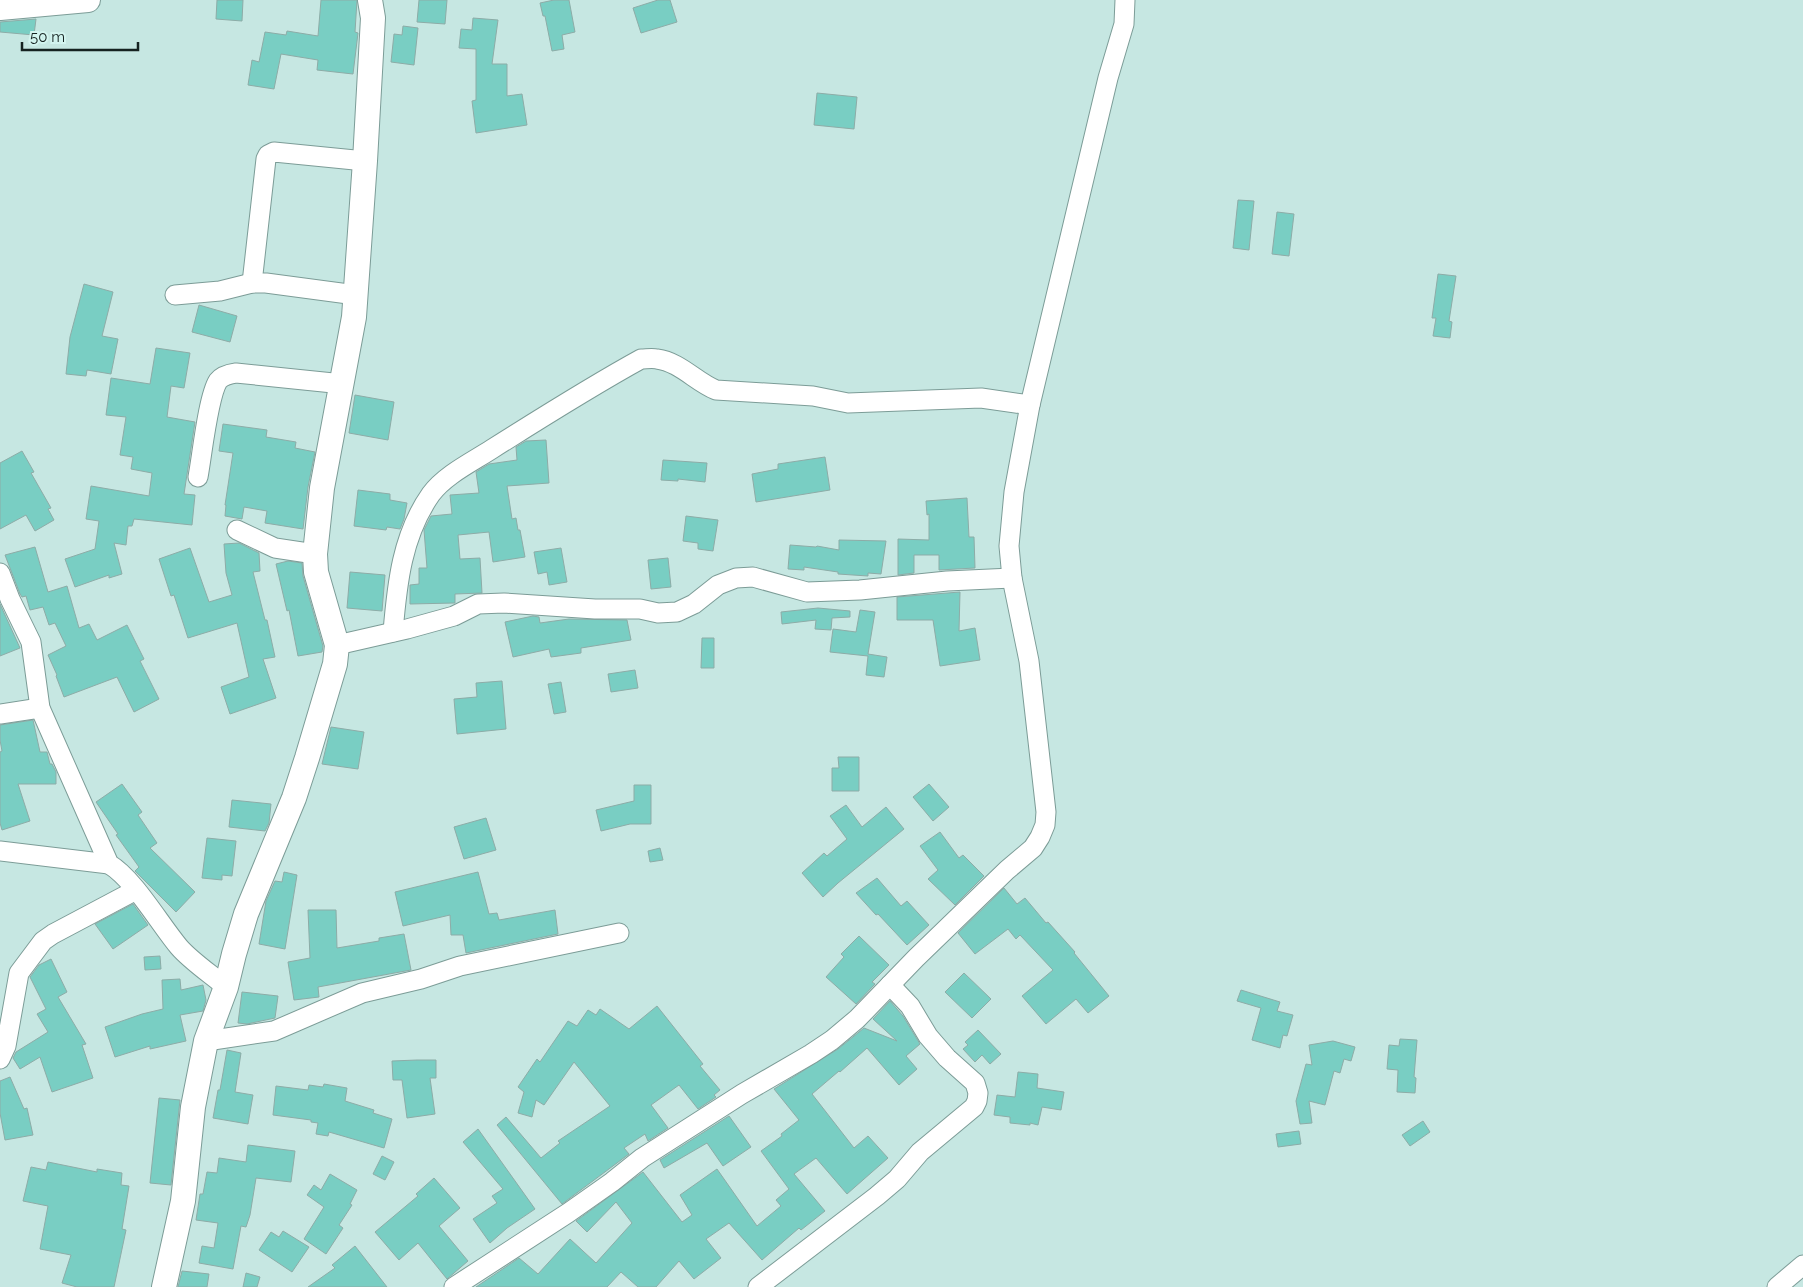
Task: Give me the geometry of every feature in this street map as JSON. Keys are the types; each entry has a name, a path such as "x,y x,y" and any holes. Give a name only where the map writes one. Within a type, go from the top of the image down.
{"street":[{"path":"0,8 88,0"},
{"path":"164,1287 183,1201 193,1107 206,1041 226,987 246,914 294,798 335,664 338,645 316,572 314,554 322,488 343,384 354,317 366,161 373,18 370,0"},
{"path":"454,1287 568,1213 642,1158 742,1094 825,1045 857,1019 1007,870 1033,848 1040,838 1045,824 1046,812 1029,661 1012,578 1009,546 1014,492 1030,405 1108,78 1124,24 1125,0"},
{"path":"252,283 268,155 274,152 366,161"},
{"path":"175,295 220,291 252,283 266,283 356,295"},
{"path":"393,632 400,568 416,522 431,494 459,470 524,428 642,359 658,359 670,363 688,372 703,385 716,390 813,396 848,403 981,398 1030,405"},
{"path":"198,477 212,401 219,380 227,375 236,373 343,384"},
{"path":"237,530 275,548 314,554"},
{"path":"0,573 10,599 32,642 40,708 108,864"},
{"path":"338,645 454,616 478,604 504,603 595,609 640,609 658,613 677,612 694,604 718,585 736,578 753,577 807,592 860,590 947,581 1012,578"},
{"path":"0,714 40,708"},
{"path":"0,851 108,864 116,868 136,890 180,949 226,987"},
{"path":"0,1059 6,1046 19,973 43,941 136,890"},
{"path":"206,1041 274,1031 362,993 421,979 460,966 620,933"},
{"path":"758,1287 877,1196 897,1178 920,1152 974,1107 977,1101 978,1092 975,1083 947,1058 928,1036 910,1006 890,985"},
{"path":"1777,1287 1803,1265"}],"building":[{"path":"217,0 243,0 242,21 216,19"},
{"path":"321,0 357,0 355,32 358,33 353,74 317,70 318,60 281,54 274,89 248,85 252,60 259,62 265,32 286,35 287,31 318,36"},
{"path":"419,0 447,0 445,24 417,22"},
{"path":"554,0 569,0 575,32 562,35 564,49 552,51 545,16 543,16 540,3"},
{"path":"658,0 670,0 677,22 641,33 633,8"},
{"path":"473,18 498,20 492,64 507,64 507,96 522,94 527,125 476,133 472,101 476,100 476,49 459,48 461,29 472,30"},
{"path":"36,19 34,35 0,32 0,22"},
{"path":"403,26 418,28 414,65 391,62 394,34 402,35"},
{"path":"817,93 857,97 854,129 814,125"},
{"path":"1238,200 1254,201 1249,250 1233,248"},
{"path":"1277,212 1294,214 1289,256 1272,254"},
{"path":"1438,274 1456,276 1449,321 1452,322 1450,338 1433,336 1436,318 1432,318"},
{"path":"84,284 113,292 102,336 118,339 111,374 87,370 86,376 66,374 70,337"},
{"path":"199,305 237,316 230,342 192,332"},
{"path":"156,348 190,353 184,388 171,386 167,417 195,422 184,494 195,495 192,525 134,519 132,526 128,526 126,545 114,543 122,574 109,578 109,575 75,587 65,559 95,549 99,521 86,519 91,486 149,496 152,473 131,469 133,457 120,455 126,417 106,415 111,378 150,384"},
{"path":"355,395 394,402 388,440 349,433"},
{"path":"223,424 267,430 266,437 296,442 295,448 315,452 308,487 303,529 265,523 267,511 244,507 242,519 225,516 233,453 219,451"},
{"path":"546,440 549,483 507,486 512,519 516,518 525,557 493,562 489,532 458,535 460,559 480,558 482,593 455,594 455,603 410,604 410,585 419,584 419,568 427,568 424,530 431,516 452,514 450,495 479,493 476,472 489,464 517,460 516,447 526,441"},
{"path":"22,451 34,472 31,473 51,508 48,509 54,520 35,531 26,515 0,529 0,463"},
{"path":"825,457 830,490 756,502 752,474 778,469 778,464"},
{"path":"663,460 707,463 705,482 678,479 678,481 661,480"},
{"path":"358,490 390,494 390,500 407,503 400,529 387,527 386,530 354,526"},
{"path":"967,498 969,537 974,537 975,568 939,570 939,555 914,555 914,573 898,575 898,539 929,540 929,514 927,515 926,501"},
{"path":"686,516 718,520 713,551 698,549 698,543 683,541"},
{"path":"839,540 886,541 881,574 868,573 868,576 838,574 838,572 804,567 804,570 788,569 790,545 817,546 839,550"},
{"path":"239,543 259,553 260,571 253,572 265,620 267,620 275,657 263,659 276,698 230,714 221,687 249,677 237,623 188,638 174,595 171,596 159,559 190,548 209,602 232,595 226,573 224,544"},
{"path":"35,547 48,592 67,586 79,628 89,624 97,640 127,625 144,659 140,661 159,699 134,712 117,677 64,697 48,655 66,646 55,623 49,625 43,607 30,610 26,596 22,597 20,594 5,555"},
{"path":"561,548 567,582 549,585 547,572 538,574 534,552"},
{"path":"668,558 671,587 651,589 648,560"},
{"path":"288,561 302,563 303,576 323,646 322,652 298,656 289,610 287,611 276,564"},
{"path":"350,572 385,575 382,611 347,608"},
{"path":"960,592 959,631 975,628 980,660 940,666 933,620 897,620 897,597"},
{"path":"0,604 20,648 0,656"},
{"path":"818,608 850,611 850,617 832,618 831,630 815,629 816,620 782,624 781,612"},
{"path":"860,610 875,612 868,654 887,657 884,677 866,675 868,656 830,652 833,629 856,632"},
{"path":"533,616 539,617 540,623 569,619 627,620 631,640 581,648 581,653 551,657 549,649 513,657 505,622"},
{"path":"702,638 714,638 714,668 701,668"},
{"path":"635,670 638,688 611,692 608,674"},
{"path":"502,681 506,729 457,734 454,699 477,697 476,683"},
{"path":"561,682 566,712 554,714 548,684"},
{"path":"33,720 40,752 47,752 50,764 52,764 56,772 56,784 18,784 30,821 2,830 0,823 0,752 2,751 0,725"},
{"path":"331,727 364,732 358,769 322,764"},
{"path":"838,757 859,757 859,791 832,791 832,768 839,768"},
{"path":"122,784 142,812 138,815 157,843 150,848 195,892 176,912 135,871 139,867 116,835 118,834 96,802"},
{"path":"929,784 949,807 933,821 913,797"},
{"path":"634,785 651,785 651,824 630,824 601,831 596,810 634,801"},
{"path":"232,800 271,804 269,823 265,831 229,827"},
{"path":"846,805 862,827 886,807 904,829 823,897 802,873 824,853 827,856 847,839 830,816"},
{"path":"486,818 496,850 464,859 454,827"},
{"path":"940,832 959,858 963,855 984,876 955,905 928,879 938,870 920,846"},
{"path":"207,838 236,841 232,876 222,875 222,880 202,878"},
{"path":"660,848 663,860 650,862 648,851"},
{"path":"284,872 297,875 285,949 259,944 266,901 275,881 282,882"},
{"path":"478,872 489,914 497,913 499,920 555,910 558,934 466,953 463,935 451,935 450,915 403,926 395,892"},
{"path":"877,878 901,906 907,901 929,925 907,945 856,893"},
{"path":"1004,888 1017,904 1025,898 1046,923 1048,922 1075,952 1109,996 1088,1013 1076,999 1046,1024 1022,996 1053,970 1020,935 1016,939 1008,929 975,954 958,933"},
{"path":"133,904 148,925 113,949 95,924"},
{"path":"308,910 336,910 337,948 379,941 379,938 404,934 411,970 318,987 319,997 294,1000 288,962 310,958"},
{"path":"859,936 889,965 872,982 875,984 856,1004 826,977 844,957 841,954"},
{"path":"160,956 161,969 145,970 144,957"},
{"path":"51,959 67,992 58,997 86,1044 82,1045 93,1078 52,1092 40,1057 20,1069 13,1058 16,1052 48,1032 37,1014 46,1009 30,977 39,965"},
{"path":"964,973 991,999 972,1018 945,992"},
{"path":"180,979 181,990 203,985 206,1000 203,1011 180,1015 186,1041 150,1049 150,1046 115,1057 105,1027 163,1009 162,980"},
{"path":"1241,990 1280,1002 1277,1011 1293,1015 1287,1036 1283,1035 1280,1048 1252,1040 1261,1008 1237,1001"},
{"path":"242,992 278,996 275,1018 247,1024 238,1023"},
{"path":"890,1001 903,1016 920,1044 906,1056 917,1069 899,1085 867,1048 812,1094 854,1148 868,1136 888,1158 847,1194 816,1158 794,1174 825,1211 801,1230 799,1228 762,1260 729,1223 706,1239 721,1258 694,1279 679,1261 656,1287 638,1287 621,1272 607,1287 476,1287 519,1258 538,1274 570,1239 596,1263 632,1223 616,1202 587,1232 576,1221 643,1172 682,1222 692,1215 680,1195 717,1169 757,1226 781,1206 776,1200 789,1189 761,1151 782,1136 781,1134 799,1120 774,1089 838,1049 864,1028 897,1041 873,1019"},
{"path":"657,1006 703,1064 700,1066 720,1090 714,1095 716,1097 698,1109 679,1085 651,1105 668,1128 648,1141 645,1134 624,1148 629,1154 562,1204 497,1125 506,1117 541,1158 560,1143 558,1141 610,1106 574,1062 544,1105 536,1100 532,1117 518,1113 524,1092 518,1087 537,1059 540,1062 568,1021 577,1026 588,1010 596,1015 600,1009 629,1029"},
{"path":"978,1030 1001,1054 990,1064 982,1055 975,1062 963,1049 968,1045 965,1042"},
{"path":"1400,1039 1417,1040 1414,1077 1416,1078 1415,1093 1397,1092 1398,1070 1387,1069 1389,1045 1399,1046"},
{"path":"1333,1041 1355,1047 1351,1061 1344,1059 1340,1073 1334,1071 1325,1105 1309,1101 1312,1123 1300,1124 1296,1101 1306,1064 1312,1065 1309,1045"},
{"path":"227,1050 241,1053 235,1092 253,1095 248,1124 213,1118"},
{"path":"436,1060 436,1078 430,1078 435,1114 407,1118 402,1080 393,1080 392,1061"},
{"path":"1018,1072 1038,1074 1037,1088 1064,1092 1061,1110 1042,1107 1038,1125 1010,1123 1010,1117 994,1115 997,1095 1015,1097"},
{"path":"10,1077 24,1109 27,1108 33,1135 5,1140 0,1113 0,1081"},
{"path":"324,1084 347,1088 345,1101 374,1110 373,1113 392,1119 384,1148 329,1132 328,1136 316,1134 318,1123 311,1122 311,1120 273,1115 276,1086 308,1090 309,1085 323,1087"},
{"path":"159,1098 180,1100 171,1185 150,1183"},
{"path":"729,1116 751,1147 723,1166 707,1143 664,1168 660,1160"},
{"path":"1423,1121 1430,1132 1410,1146 1402,1135"},
{"path":"478,1129 535,1209 507,1228 490,1243 473,1219 497,1203 492,1196 503,1189 463,1142"},
{"path":"1299,1131 1301,1144 1278,1147 1276,1134"},
{"path":"248,1145 295,1151 291,1182 256,1178 250,1215 246,1227 241,1226 233,1269 199,1263 202,1246 214,1248 218,1223 196,1220 200,1194 203,1194 207,1172 217,1173 219,1158 246,1162"},
{"path":"382,1156 394,1162 385,1180 373,1174"},
{"path":"48,1162 97,1172 97,1169 122,1173 121,1185 129,1186 122,1229 126,1230 114,1287 77,1287 62,1283 71,1255 40,1249 48,1206 23,1201 31,1167 46,1170"},
{"path":"330,1174 357,1190 350,1204 352,1205 339,1225 343,1228 326,1254 304,1239 324,1207 307,1195 314,1185 321,1190"},
{"path":"434,1178 460,1208 439,1226 468,1261 447,1279 418,1243 399,1260 375,1232 418,1196 416,1194"},
{"path":"283,1231 309,1247 292,1272 259,1250 271,1232 279,1237"},
{"path":"355,1246 387,1287 308,1287 335,1268 332,1265"},
{"path":"182,1271 209,1274 207,1287 178,1287"},
{"path":"246,1273 260,1277 257,1287 243,1287"}]}
